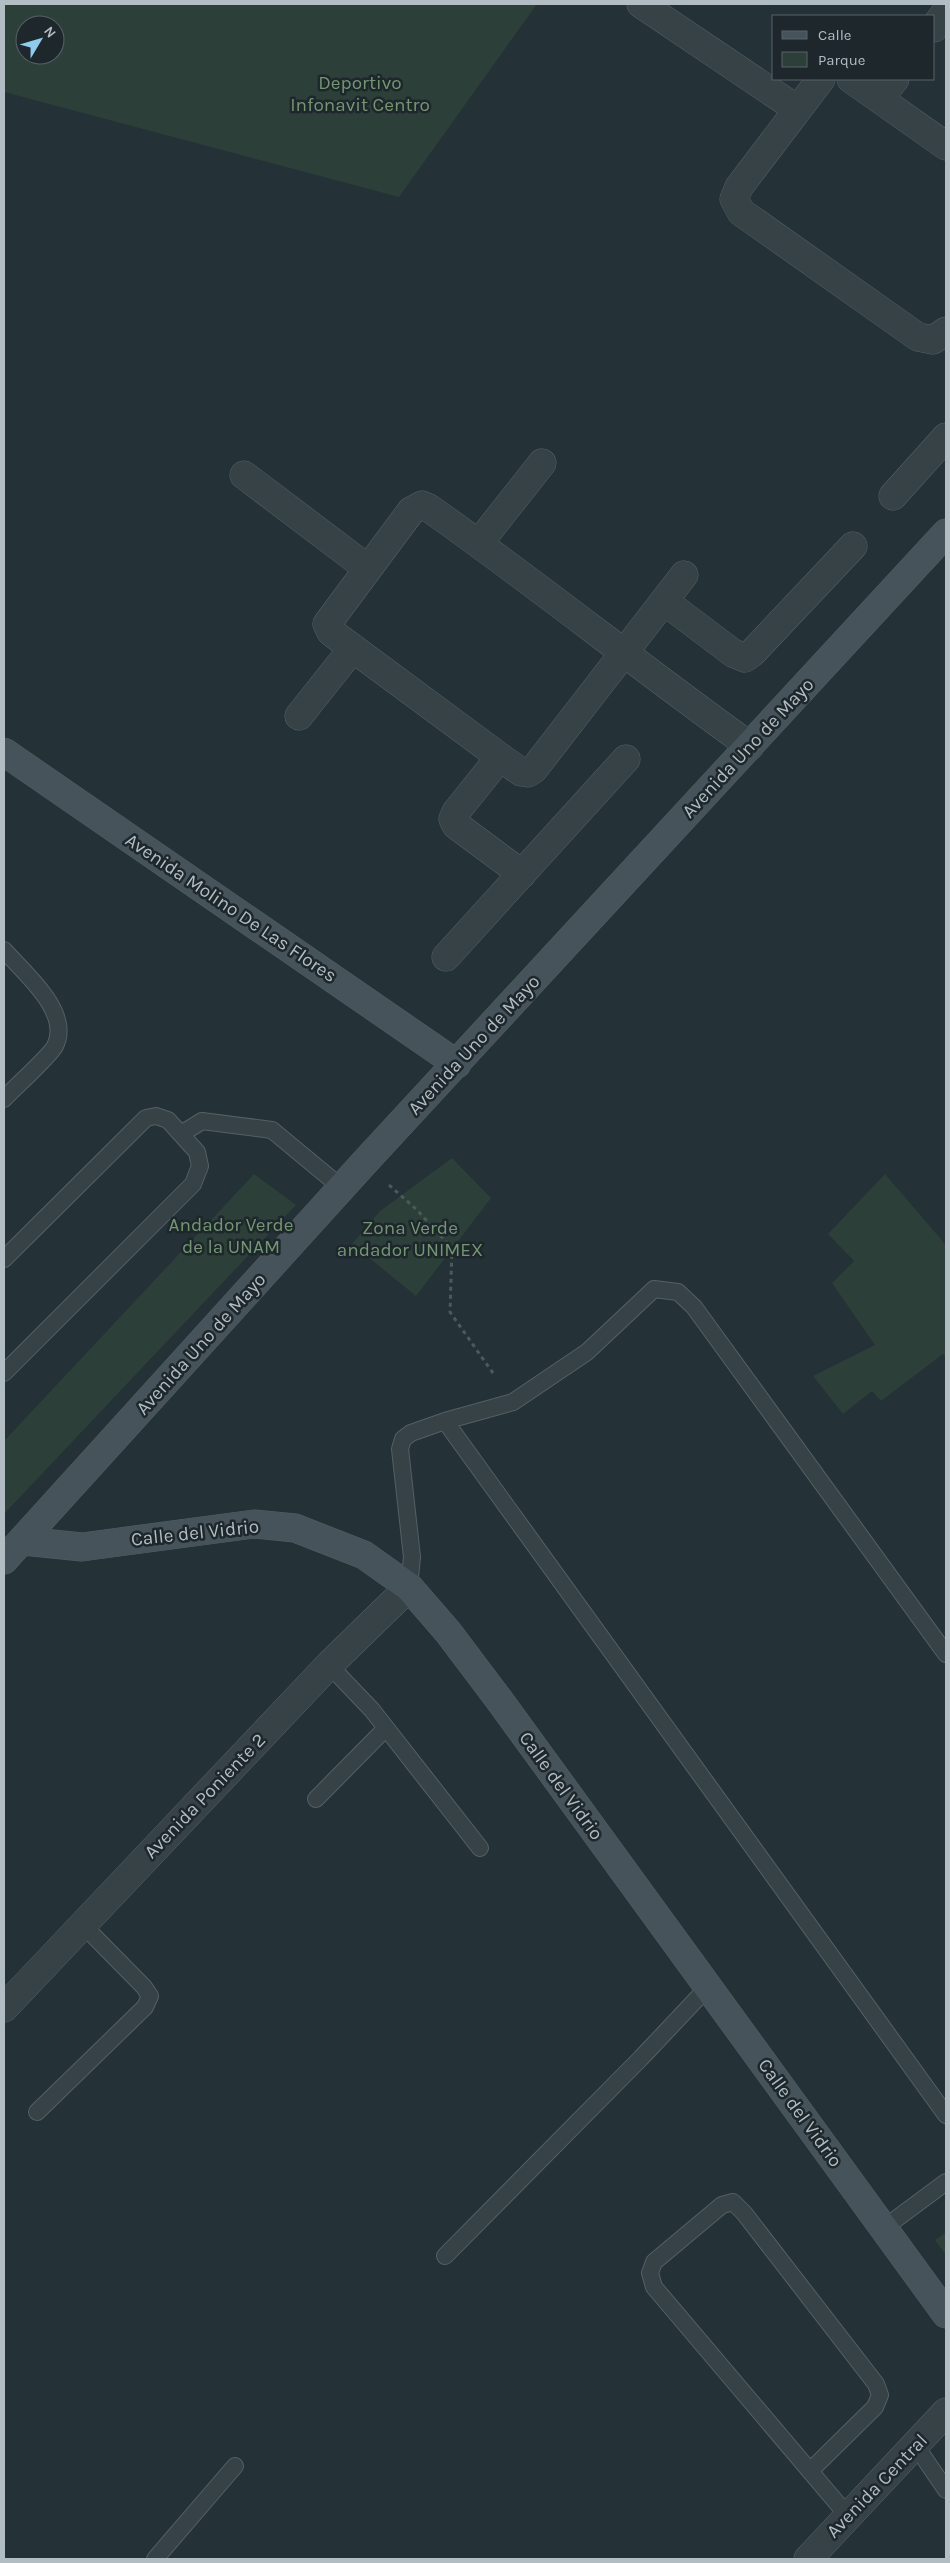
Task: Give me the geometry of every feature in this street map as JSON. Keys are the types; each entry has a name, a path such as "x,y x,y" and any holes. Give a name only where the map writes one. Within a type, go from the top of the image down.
{"main road":[{"name":"Avenida Uno de Mayo","path":"4,1560 364,1163 946,533"},
{"name":"Avenida Molino De Las Flores","path":"4,752 457,1064"},
{"name":"Calle del Vidrio","path":"23,1541 82,1547 254,1524 295,1528 364,1555 409,1587 448,1632 946,2314"}],"street":[{"path":"641,4 797,109"},
{"path":"935,27 946,12"},
{"path":"820,80 739,187 734,199 741,212 918,337 933,340 946,331"},
{"path":"855,80 887,88 946,146"},
{"path":"892,496 946,437"},
{"path":"479,543 542,462"},
{"path":"244,475 367,568"},
{"path":"684,575 625,654 534,769 528,773 521,772 500,757 331,632 328,624 367,568 411,511 422,506 429,508 479,543 625,654 750,746"},
{"path":"664,601 733,653 745,658 752,653 853,546"},
{"path":"299,716 353,648"},
{"path":"500,757 456,812 453,819 456,825 522,874"},
{"path":"446,957 626,759"},
{"name":"Avenida Poniente 2","path":"4,2008 329,1665 409,1587"},
{"name":"Avenida Central","path":"808,2559 946,2412"}],"lane":[{"path":"4,950 49,1000 58,1021 55,1046 4,1098"},
{"path":"4,1259 146,1118 156,1116 168,1120 197,1152 200,1166 193,1184 4,1373"},
{"path":"181,1134 202,1121 272,1130 342,1188"},
{"path":"409,1587 411,1548 400,1449 403,1439 411,1433 445,1420 513,1402 587,1352 654,1289 678,1292 694,1307 946,1654"},
{"path":"445,1420 946,2115"},
{"path":"329,1665 386,1728 480,1848"},
{"path":"316,1799 386,1728"},
{"path":"37,2112 145,2007 150,1996 144,1986 82,1924"},
{"path":"445,2256 641,2058 708,1987"},
{"path":"884,2228 946,2182"},
{"path":"810,2471 875,2407 880,2395 876,2384 744,2213 733,2202 722,2204 654,2262 650,2273 654,2287 848,2516"},
{"path":"916,2446 946,2490"},
{"path":"155,2559 235,2466"}],"path":[{"path":"364,1163 416,1209 452,1248 450,1312 513,1402"}],"green space":[{"name":"Deportivo Infonavit Centro","path":"4,4 537,4 399,197 4,92"},
{"name":"Zona Verde andador UNIMEX","path":"452,1158 491,1198 416,1296 352,1244 380,1211"},
{"name":"Andador Verde de la UNAM","path":"254,1174 296,1205 4,1514 4,1441"},
{"path":"885,1174 946,1245 946,1357 943,1354 881,1401 872,1391 843,1414 813,1376 875,1345 832,1283 854,1261 828,1234"},
{"path":"946,2232 946,2255 935,2240"}]}
